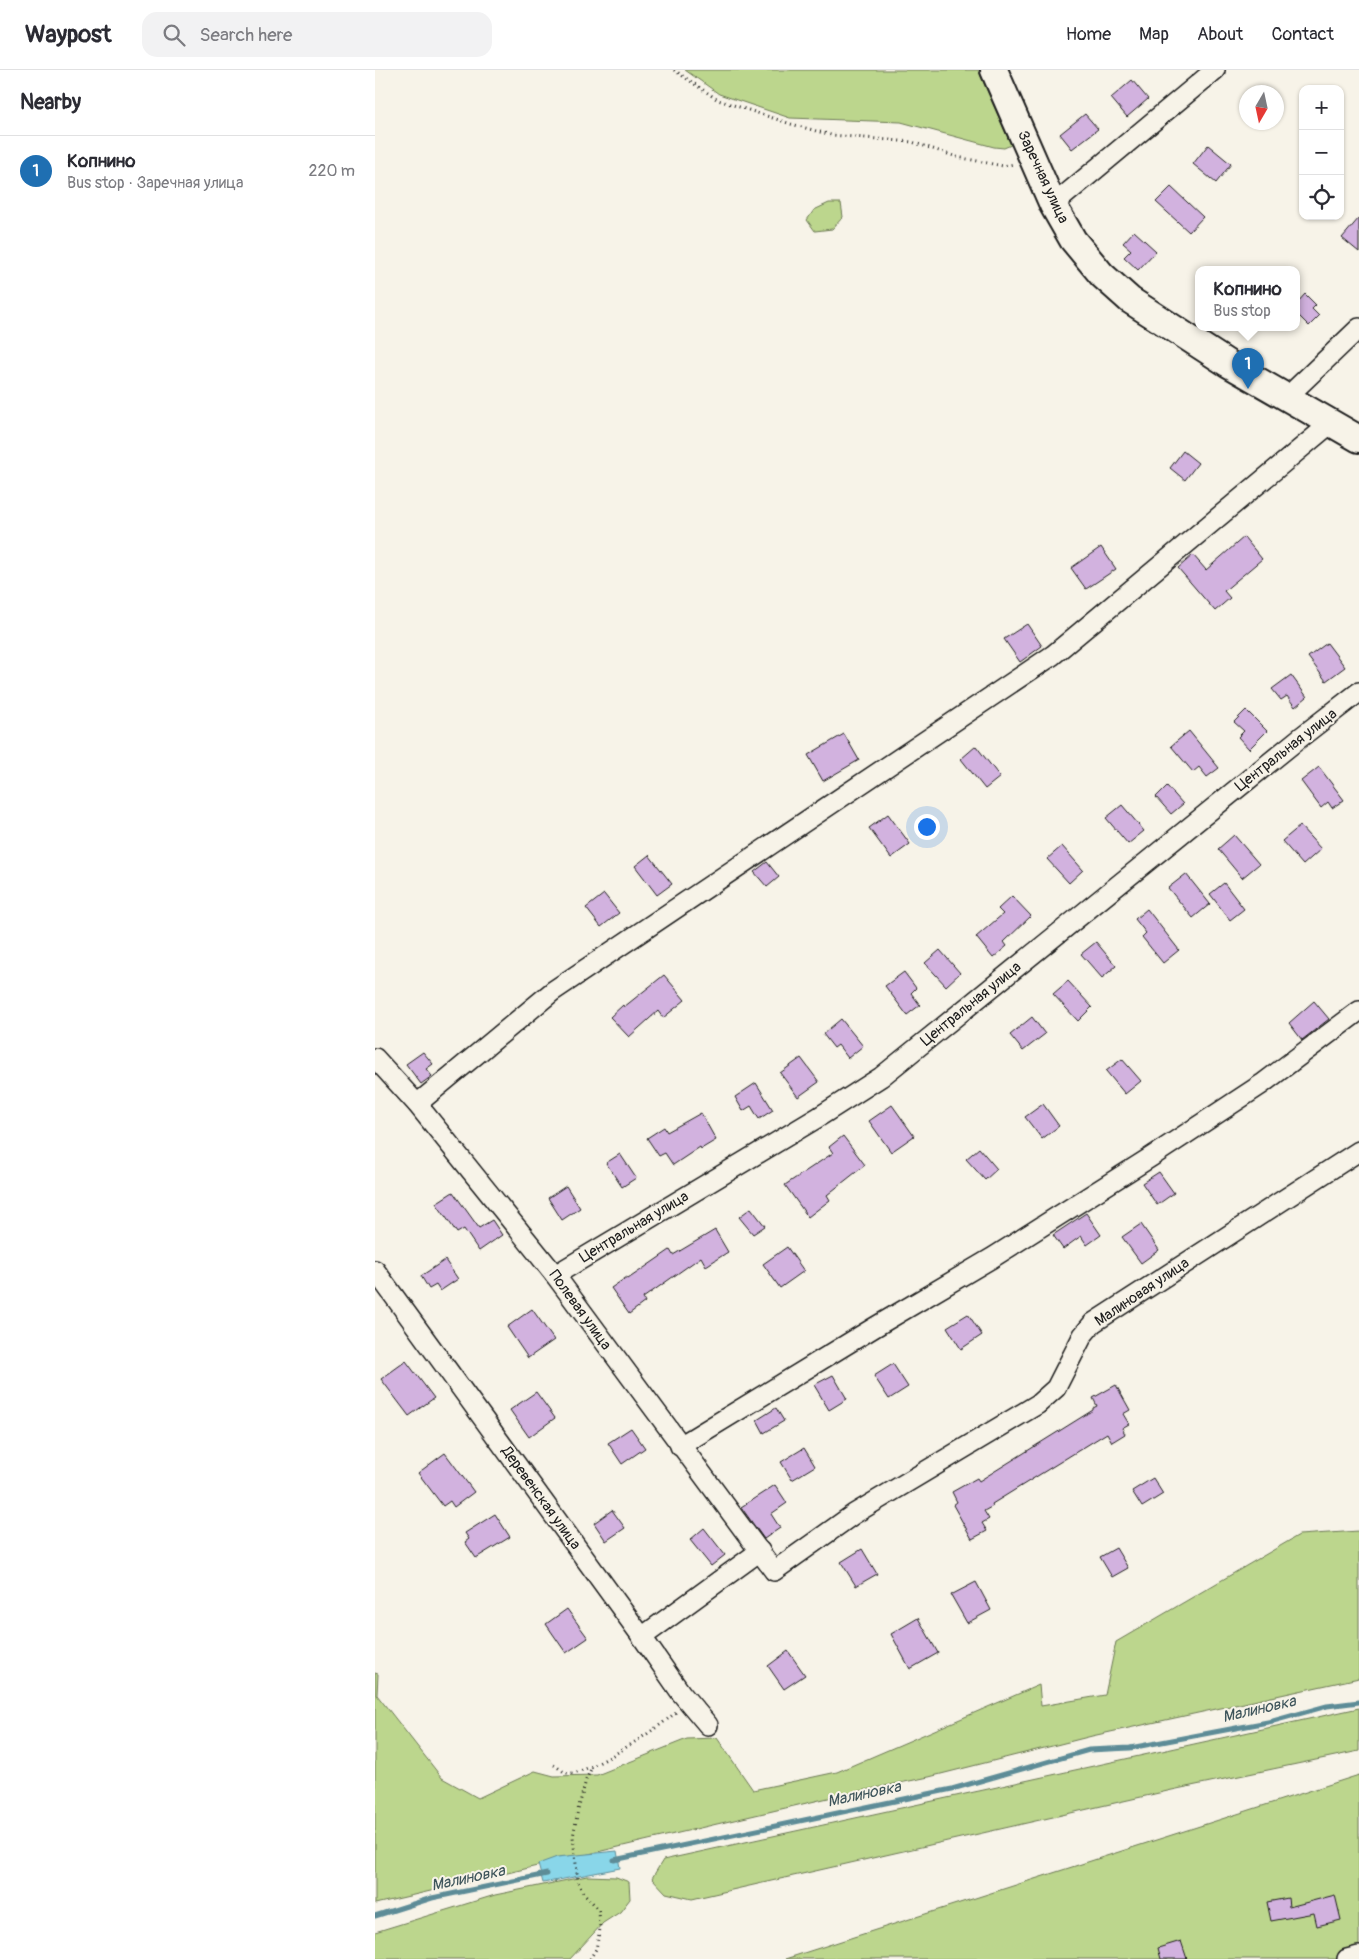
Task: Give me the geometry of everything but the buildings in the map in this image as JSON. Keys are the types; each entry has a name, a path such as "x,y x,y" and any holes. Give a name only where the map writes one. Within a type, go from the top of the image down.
{"street":[{"name":"Заречная улица","path":"994,70 1053,205 1073,240 1102,275 1130,300 1227,363 1359,439"},
{"path":"1053,205 1215,70"},
{"path":"1286,398 1359,328"},
{"path":"417,1104 553,991 1053,655 1330,424"},
{"name":"Центральная улица","path":"555,1275 817,1118 881,1077 1359,692"},
{"path":"680,1446 992,1258 1151,1157 1262,1084 1359,1011"},
{"name":"Полевая улица","path":"375,1058 417,1104 555,1275 774,1571"},
{"name":"Малиновая улица","path":"774,1571 854,1514 1038,1404 1056,1388 1083,1335 1093,1323 1359,1151"},
{"name":"Деревенская улица","path":"375,1270 681,1693 707,1725"},
{"path":"642,1637 760,1551"},
{"path":"1347,1959 1359,1956"}],"path":[{"path":"674,70 718,100 831,135 911,142 957,157 1003,166 1033,158"},
{"path":"554,1765 567,1773 592,1767 666,1722 677,1711 681,1693"},
{"path":"590,1959 596,1949 600,1928 599,1910 582,1891 578,1882 573,1837 577,1810 592,1767"}],"green space":[{"path":"685,70 978,70 1011,145 1004,148 994,147 901,122 790,118 719,94"},
{"path":"829,203 841,203 843,217 832,229 815,231 807,220 814,210"},
{"path":"1359,1531 1359,1678 1092,1736 929,1777 841,1795 375,1904 375,1673 378,1674 377,1695 442,1778 478,1798 535,1771 554,1776 597,1775 687,1739 717,1738 753,1790 837,1772 1039,1685 1041,1706 1105,1695 1116,1642 1299,1535"},
{"path":"1359,1708 1359,1751 1172,1790 692,1899 666,1893 652,1878 663,1860"},
{"path":"1359,1775 1359,1959 785,1959"},
{"path":"587,1876 616,1877 629,1882 630,1899 620,1912 603,1923 570,1959 375,1959 375,1932 495,1895"}],"water":[{"path":"617,1851 620,1868 543,1883 538,1864 557,1857"}],"waterway":[{"name":"Малиновка","path":"614,1860 952,1789 1089,1750 1130,1748 1273,1721 1327,1706 1359,1702"},
{"name":"Малиновка","path":"375,1916 432,1898 547,1874"}],"place":[{"name":"Копнино","path":"1248,389"}]}
